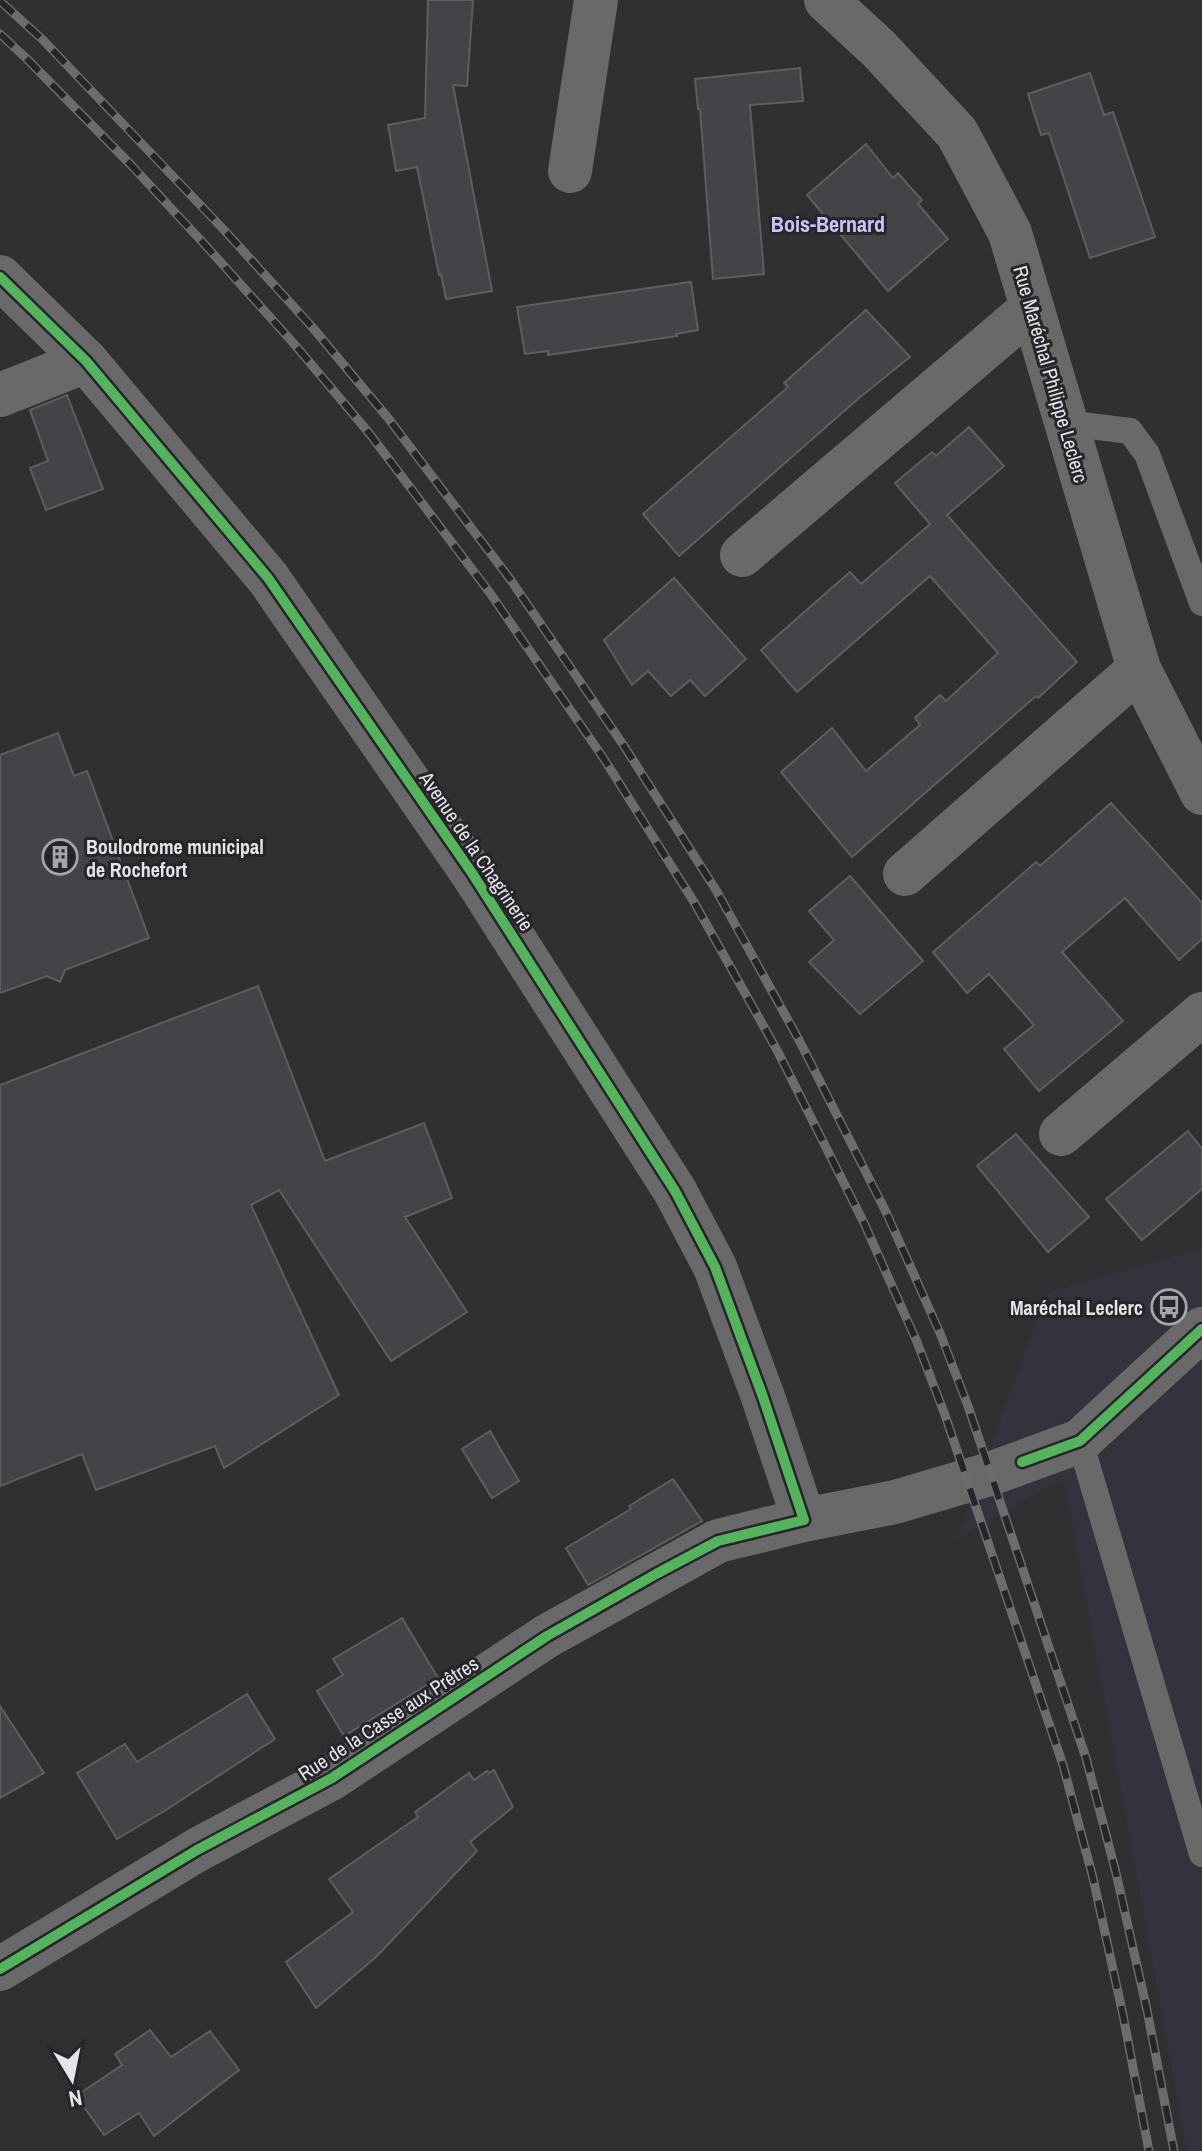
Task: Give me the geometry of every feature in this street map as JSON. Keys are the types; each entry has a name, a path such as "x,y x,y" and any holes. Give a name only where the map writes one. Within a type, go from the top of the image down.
{"street":[{"path":"570,171 596,0"},
{"name":"Rue Maréchal Philippe Leclerc","path":"826,0 879,49 957,133 1010,233 1139,669 1202,793"},
{"name":"Avenue de la Chagrinerie","path":"0,277 86,361 268,578 472,873 675,1191 715,1267 804,1520"},
{"path":"742,555 1032,308"},
{"path":"0,395 86,361"},
{"path":"905,874 1139,669"},
{"path":"1061,1134 1202,1014"},
{"name":"Rue de la Casse aux Prêtres","path":"0,1969 197,1850 332,1778 547,1636 718,1541 895,1502 990,1474 1080,1441 1202,1329"}],"lane":[{"path":"1066,423 1130,431 1147,454 1202,603"},
{"path":"1080,1441 1202,1854"}],"shaded area":[{"path":"1202,1248 1202,2151 1187,2151 1064,1478 956,1540 1047,1293"}],"building":[{"path":"428,0 473,0 467,86 453,85 492,291 446,299 417,167 396,171 388,125 425,118"},
{"path":"800,68 803,101 750,105 764,274 713,279 695,79"},
{"path":"1090,73 1104,115 1113,112 1155,237 1090,258 1049,133 1041,135 1028,94"},
{"path":"866,144 893,178 898,173 922,200 918,204 948,239 888,291 807,195"},
{"path":"691,282 698,330 677,336 548,355 548,351 525,354 517,307"},
{"path":"866,310 910,357 679,556 643,514 788,387 784,383"},
{"path":"67,395 103,489 46,510 30,468 48,461 30,410"},
{"path":"969,427 1004,466 947,515 1077,662 852,857 781,772 832,728 866,771 920,725 915,718 940,695 946,701 998,653 930,576 797,692 761,650 850,572 861,584 930,524 895,483 932,452 936,456"},
{"path":"674,578 746,659 705,696 690,680 671,696 648,671 632,685 604,640"},
{"name":"Boulodrome municipal de Rochefort","path":"58,733 74,776 87,771 149,938 65,970 60,982 47,976 0,993 0,755"},
{"path":"1111,803 1202,903 1202,939 1179,960 1125,898 1062,952 1123,1021 1039,1091 1004,1049 1034,1025 989,974 967,993 933,952 1036,862 1040,866"},
{"path":"850,876 923,961 860,1014 809,962 834,940 809,911"},
{"path":"258,986 325,1161 424,1123 452,1198 405,1217 467,1312 391,1361 279,1190 251,1205 339,1395 224,1468 215,1446 96,1490 82,1454 0,1486 0,1085"},
{"path":"1188,1131 1202,1149 1202,1189 1142,1240 1106,1199"},
{"path":"1016,1134 1089,1217 1048,1252 977,1166"},
{"path":"490,1431 519,1481 492,1498 462,1449"},
{"path":"673,1479 702,1521 588,1585 566,1548 631,1509 629,1506"},
{"path":"402,1618 438,1678 344,1736 317,1691 343,1675 333,1659"},
{"path":"247,1694 275,1739 117,1839 77,1773 125,1744 137,1762"},
{"path":"0,1706 44,1773 0,1798"},
{"path":"494,1770 513,1807 470,1842 477,1851 376,1957 316,2008 286,1962 353,1912 329,1879 418,1817 415,1812 469,1773 474,1780"},
{"path":"150,2030 171,2057 210,2031 239,2070 154,2136 139,2113 104,2135 76,2096 122,2065 115,2054"}],"railway":[{"path":"0,1 43,40 225,231 313,328 388,418 510,579 624,746 716,890 799,1040 886,1212 940,1333 968,1406 1086,1758 1147,2010 1174,2151"},
{"path":"0,34 131,165 207,247 369,433 490,593 604,759 694,902 778,1052 864,1223 917,1342 945,1415 1063,1765 1093,1878 1149,2151"}],"cycle path":[{"path":"0,277 86,361 268,578 472,873 675,1191 715,1267 804,1520 718,1541 656,1574 547,1636 332,1778 197,1850 0,1969"},
{"path":"1022,1462 1080,1441 1202,1329"}],"place":[{"name":"Boulodrome municipal de Rochefort","path":"60,857"},
{"name":"Maréchal Leclerc","path":"1169,1307"}],"district":[{"name":"Bois-Bernard","path":"828,224"}]}
